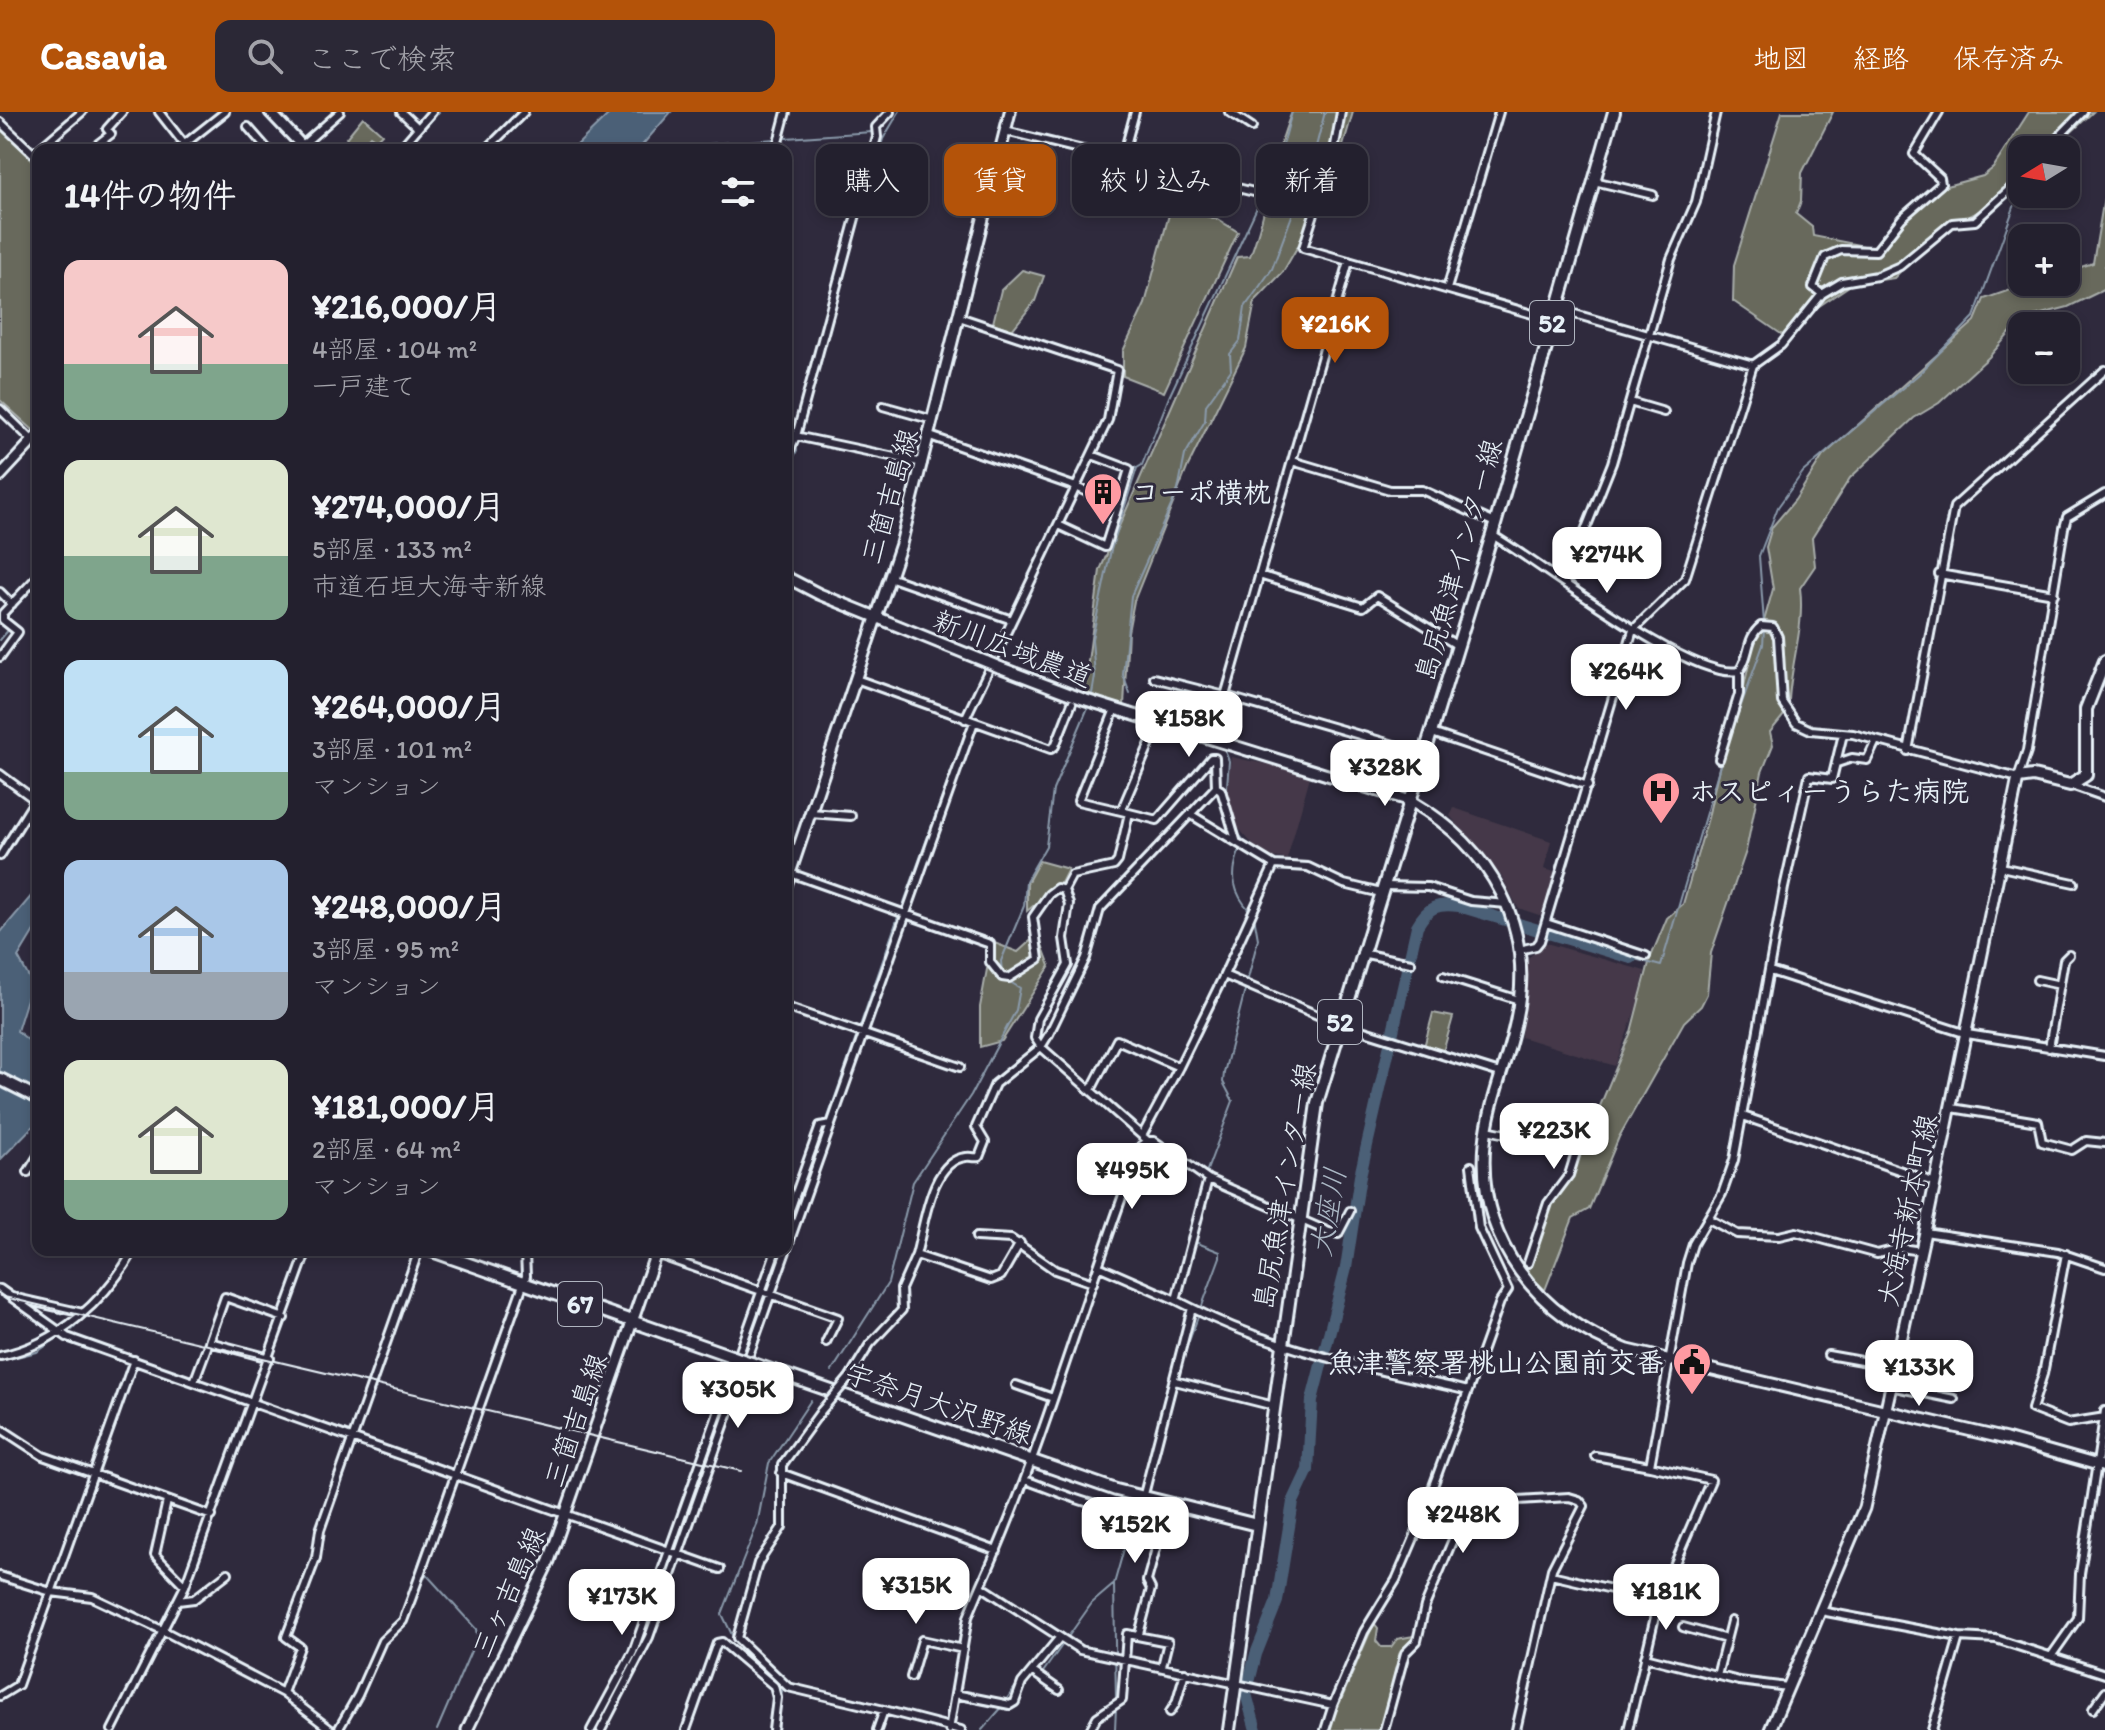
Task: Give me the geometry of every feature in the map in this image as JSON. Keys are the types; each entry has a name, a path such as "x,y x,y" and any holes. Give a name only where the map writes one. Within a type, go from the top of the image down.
{"main road":[{"path":"270,112 298,144"},
{"name":"三箇吉島線","path":"792,867 856,679 923,463 1010,112"},
{"name":"島尻魚津インター線","path":"1229,1730 1311,1136 1339,1024 1426,755 1614,112"},
{"path":"0,476 32,441"},
{"name":"新川広域農道","path":"792,580 875,618 1090,702 1411,801 1453,829 1490,869 1509,909 1518,950 1519,1000 1487,1130 1485,1164 1491,1209 1505,1250 1520,1275 1556,1311 1593,1337 1670,1361 2006,1439 2101,1466"},
{"path":"2018,778 2033,776 2070,785 2080,781 2088,769 2086,709 2105,661"},
{"name":"大海寺新本町線","path":"1770,1730 1864,1508 1952,1108 2018,778"},
{"path":"0,1079 32,1095"},
{"name":"宇奈月大沢野線","path":"446,1256 1031,1461 1168,1505 1257,1525"},
{"name":"三箇吉島線","path":"566,1514 656,1256"},
{"name":"三ヶ吉島線","path":"467,1730 533,1597 566,1514"}],"street":[{"path":"47,144 82,112"},
{"path":"98,144 111,134 107,129 122,112"},
{"path":"159,112 184,144 225,112"},
{"path":"306,144 340,112"},
{"path":"401,112 418,128"},
{"path":"404,144 432,112"},
{"path":"492,144 524,112"},
{"path":"778,144 786,112"},
{"path":"792,445 877,137 876,127 890,112"},
{"path":"1126,144 1135,112"},
{"path":"1229,112 1252,127"},
{"path":"1341,112 1334,151 1303,248 1447,289 1649,335 1753,365"},
{"path":"1447,289 1499,112"},
{"path":"1565,581 1612,463 1671,259 1696,202 1716,112"},
{"path":"1822,294 1813,287 1825,257 1841,250 1876,251 1902,218 1941,184 1940,178 1914,154 1939,112"},
{"path":"2060,136 2083,112"},
{"path":"0,122 32,149"},
{"path":"248,127 263,144"},
{"path":"1005,131 1072,148"},
{"path":"1594,181 1653,195"},
{"path":"1240,189 1254,192"},
{"path":"1518,950 1536,946 1540,941 1633,630 1685,579 1753,365 1781,345 1822,294 1842,282 1877,276 1900,266 1952,223 1975,221 2008,191"},
{"path":"1225,696 1349,261"},
{"path":"959,317 1117,370 1108,420 1095,456 965,719"},
{"path":"1908,751 1954,507 2105,370"},
{"path":"1630,402 1664,412"},
{"path":"883,406 933,420"},
{"path":"0,409 32,436"},
{"path":"792,435 923,463"},
{"path":"930,436 1078,488 1118,506"},
{"path":"1060,526 1105,547 1129,469 1095,456"},
{"path":"1292,461 1390,490 1422,490 1495,523"},
{"path":"1719,759 1739,694 1739,671 1744,665 1750,635 1761,626 1773,627 1778,637 1782,702 1796,723 1811,730 1876,741 2018,778 2027,751 2067,517 2105,494"},
{"path":"1492,535 1565,581 1633,630 1720,671 1739,671"},
{"path":"1939,574 2054,594"},
{"path":"1259,575 1363,607 1377,596 1458,646"},
{"path":"889,577 1012,620"},
{"path":"0,657 18,632 3,620 3,613 32,582"},
{"path":"0,592 12,604"},
{"path":"1154,678 1426,755"},
{"path":"856,679 1051,749 1072,703"},
{"path":"773,1730 776,1683 739,1641 736,1632 758,1563 782,1527 781,1473 786,1457 849,1378 870,1344 902,1310 901,1289 916,1255 928,1204 940,1176 965,1157 979,1157 985,1142 976,1127 988,1095 995,1084 1041,1047 1086,958 1100,909 1216,787 1218,766 1215,758 1211,758 1157,820 1078,801 1115,709"},
{"path":"792,1234 831,1124 858,1032 906,915 974,722"},
{"path":"1148,1141 1041,1047 1035,1038 1038,1019 1068,965 1064,938 1069,904 1064,890 1072,875 1114,866 1118,861 1125,812 1159,722"},
{"path":"1432,733 1588,786"},
{"path":"1650,1466 1687,1263 1693,1244 1709,1219 1734,1160 1784,888 1809,776 1832,779 1843,734"},
{"path":"1837,763 1852,758 1867,760 1876,741"},
{"path":"0,774 32,797"},
{"path":"2070,785 2105,797"},
{"path":"1216,787 1221,790 1236,840"},
{"path":"0,856 32,808"},
{"path":"810,813 851,816"},
{"path":"1190,814 1274,865 1308,867 1344,884 1382,890 1428,887 1509,909"},
{"path":"792,848 798,849"},
{"path":"1143,1134 1224,975 1274,865"},
{"path":"2001,867 2074,883"},
{"path":"792,874 990,944 993,968 1002,977 1009,978 1039,959 1033,917 1049,894 1057,888 1064,890"},
{"path":"1545,924 1646,956"},
{"path":"1361,953 1411,963"},
{"path":"2049,1048 2064,960 2069,955"},
{"path":"1770,971 1967,1034 2105,1056"},
{"path":"1224,975 1339,1024 1500,1073"},
{"path":"1443,976 1519,1000"},
{"path":"2037,980 2060,985"},
{"path":"792,1009 960,1067"},
{"path":"1091,1090 1117,1040 1179,1067"},
{"path":"1952,1108 2038,1122 2042,1142 2072,1150 2086,1141 2105,1143"},
{"path":"1743,1116 1936,1183"},
{"path":"792,1204 820,1126 831,1124"},
{"path":"1487,1130 1506,1134 1523,1126 1578,1146 1569,1175 1548,1203 1528,1263"},
{"path":"949,1728 968,1617 1025,1480 1141,1146 1154,1141 1208,1179 1338,1234 1350,1211"},
{"path":"28,1172 32,1166"},
{"path":"1325,1730 1364,1632 1396,1580 1410,1547 1500,1302 1508,1290 1479,1228 1471,1166"},
{"path":"1176,1300 1208,1179"},
{"path":"1709,1219 1737,1234 1779,1236 1796,1232 1877,1254 1901,1248 1921,1251"},
{"path":"1925,1232 2066,1254 2105,1268"},
{"path":"976,1237 999,1236 1020,1243 1055,1270 1093,1283"},
{"path":"916,1255 991,1280 1001,1276 1020,1243"},
{"path":"2052,1655 2078,1618 2080,1574 2101,1466 2105,1415 2068,1423 2032,1409 2043,1374 2066,1254"},
{"path":"0,1356 29,1349 60,1333 83,1313 129,1256"},
{"path":"112,1730 185,1586 305,1256"},
{"path":"283,1693 300,1647 286,1637 316,1558 320,1530 417,1256"},
{"path":"338,1730 358,1695 382,1641 403,1621 526,1276 524,1256"},
{"path":"667,1256 760,1293 838,1318 826,1342"},
{"path":"591,1730 633,1652 774,1256"},
{"path":"601,1730 646,1644 784,1256"},
{"path":"1098,1266 1242,1331 1468,1391"},
{"path":"0,1289 60,1333 720,1569"},
{"path":"9,1296 83,1313"},
{"path":"194,1382 225,1297 284,1318"},
{"path":"1143,1536 1148,1499 1192,1308"},
{"path":"209,1342 270,1358"},
{"path":"1828,1355 1895,1367"},
{"path":"0,1696 18,1685 134,1360"},
{"path":"1175,1381 1274,1406"},
{"path":"1016,1385 1053,1398"},
{"path":"1890,1386 1954,1399"},
{"path":"0,1428 43,1456 212,1516"},
{"path":"1595,1456 1711,1480 1659,1600 1628,1730"},
{"path":"781,1473 997,1551"},
{"path":"1025,1480 1125,1511 1141,1506 1148,1499"},
{"path":"1384,1730 1405,1653 1417,1641 1425,1606 1470,1499 1496,1508 1518,1500 1569,1497 1579,1500 1584,1506 1551,1575 1516,1730"},
{"path":"167,1501 155,1555 185,1586"},
{"path":"1139,1634 1151,1589 1147,1581 1168,1505"},
{"path":"178,1601 194,1599 228,1573"},
{"path":"1551,1575 1659,1600"},
{"path":"0,1576 51,1592 92,1597 283,1693 331,1730"},
{"path":"981,1586 1080,1650 1333,1705"},
{"path":"1821,1611 1959,1637 1996,1639 2105,1674"},
{"path":"1717,1676 1731,1621"},
{"path":"1683,1627 1726,1639"},
{"path":"1090,1730 1097,1717 1122,1700 1127,1634 1168,1642 1162,1666"},
{"path":"955,1694 1010,1705 1022,1683 1060,1637"},
{"path":"1932,1730 1959,1637"},
{"path":"911,1677 922,1640 963,1649"},
{"path":"686,1730 717,1643 726,1643 776,1683 961,1730"},
{"path":"1645,1657 1717,1676 1788,1687"},
{"path":"1033,1672 1059,1690"},
{"path":"1170,1712 1176,1703 1185,1672"},
{"path":"2093,1709 2105,1692"},
{"path":"877,1730 884,1710"}],"shaded area":[{"path":"1231,757 1311,773 1287,859 1263,856 1233,822 1226,796"},
{"path":"1454,808 1551,841 1544,869 1559,873 1545,917 1518,908 1502,877 1450,816"},
{"path":"1546,943 1645,971 1638,1003 1615,1066 1521,1037 1528,958"}],"green space":[{"path":"1292,112 1353,112 1344,144 1281,144"},
{"path":"1782,112 1833,112 1802,173 1801,201 1796,214 1812,227 1813,236 1874,248 1939,188 1983,176 1993,168 2008,145 2008,188 1984,208 1936,235 1894,278 1852,284 1797,321 1784,336 1733,301 1734,265"},
{"path":"2029,112 2093,112 2067,136 2014,136"},
{"path":"363,117 382,134 376,140 370,136 363,144 352,144 346,138"},
{"path":"0,129 32,159 32,429 0,400"},
{"path":"2105,192 2105,289 2068,307 2049,312 2008,312 2008,335 1989,357 1939,403 1914,418 1850,478 1812,538 1815,566 1800,588 1799,630 1789,700 1785,702 1781,631 1764,621 1773,589 1766,547 1772,527 1795,500 1823,456 1975,321 1984,299 2008,291 2008,296 2080,296 2080,267 2093,263"},
{"path":"1169,216 1206,216 1238,232 1164,392 1123,376 1123,351 1145,304"},
{"path":"1263,216 1315,216 1283,272 1255,301 1246,348 1188,466 1134,601 1128,632 1124,706 1084,692 1100,570 1237,257 1250,256"},
{"path":"1022,270 1044,276 1035,301 1012,330 993,323 1001,290"},
{"path":"1762,628 1771,628 1776,637 1778,696 1784,715 1770,732 1773,745 1762,772 1746,851 1711,953 1707,994 1701,1006 1684,1022 1619,1137 1589,1209 1573,1218 1545,1290 1524,1270 1539,1242 1550,1204 1572,1173 1631,1032 1650,959 1667,918 1683,904 1720,763 1742,696 1755,636"},
{"path":"1039,861 1068,869 1061,883 1027,911 1027,883"},
{"path":"1038,934 1050,966 1002,1041 980,1047 980,1007 992,942 1018,952"},
{"path":"1433,1013 1453,1017 1443,1052 1424,1047"},
{"path":"1374,1623 1378,1628 1376,1641 1381,1647 1391,1647 1397,1639 1414,1636 1399,1656 1381,1730 1328,1730"}],"water":[{"path":"611,112 671,112 643,144 578,144"},
{"path":"32,895 32,934 18,957 32,983 17,1031 32,1043 32,1127 0,1160 0,933"}],"waterway":[{"path":"410,144 439,112"},
{"path":"854,235 883,139 899,112"},
{"path":"1091,700 1095,676 1092,639 1111,550 1137,468 1142,465 1169,397 1279,160 1292,112"},
{"path":"1130,694 1123,675 1131,596 1178,490 1185,455 1205,421 1206,405 1231,370 1230,354 1240,341 1245,307 1272,269 1312,162 1325,112"},
{"path":"2066,136 2089,112"},
{"path":"786,138 872,132"},
{"path":"708,144 775,139"},
{"path":"1764,623 1759,556 1778,507 1803,472 1919,374 1974,317 2014,208"},
{"path":"802,430 852,241"},
{"path":"792,461 797,450"},
{"path":"1097,453 1136,468"},
{"path":"1082,486 1094,459"},
{"path":"997,662 1079,492"},
{"path":"11,623 6,617 32,589"},
{"path":"0,640 10,628"},
{"path":"1631,958 1661,966 1723,755 1763,645 1764,629"},
{"path":"971,716 994,668"},
{"path":"1002,973 1001,961 1024,906 1026,881 1046,846 1053,790 1089,705"},
{"path":"1222,709 1233,727 1227,737"},
{"path":"902,908 969,722"},
{"path":"1224,748 1229,761 1226,799"},
{"path":"1236,831 1249,847"},
{"path":"1243,850 1236,860 1234,876 1240,897 1250,911"},
{"name":"大座川","path":"1256,1730 1246,1694 1256,1654 1277,1601 1293,1502 1308,1470 1312,1400 1346,1268 1360,1176 1417,926 1425,914 1434,908 1459,906 1631,958"},
{"path":"859,1029 899,914"},
{"path":"1206,1173 1233,1101 1223,1082 1224,1073 1258,939 1254,916"},
{"path":"832,1371 888,1283 913,1182 971,1095 1016,1010 1020,988 1010,982"},
{"path":"792,1219 857,1035"},
{"path":"1200,1196 1205,1179"},
{"path":"1181,1363 1220,1257 1220,1252 1195,1242"},
{"path":"119,1278 136,1256"},
{"path":"767,1290 779,1256"},
{"path":"453,1468 515,1294"},
{"path":"744,1355 765,1296"},
{"path":"72,1330 97,1304"},
{"path":"0,1361 37,1352 56,1339"},
{"path":"675,1551 741,1364"},
{"path":"778,1730 782,1691 735,1641 722,1614 757,1525 769,1463 811,1400"},
{"path":"1140,1492 1154,1445"},
{"path":"418,1565 450,1477"},
{"path":"1116,1701 1114,1584 1135,1510"},
{"path":"595,1730 642,1642 672,1557"},
{"path":"426,1574 476,1629 477,1637 437,1730"},
{"path":"1041,1675 1092,1603 1113,1585"},
{"path":"1006,1700 1023,1676 1035,1676"},
{"path":"982,1730 1003,1706"},
{"path":"1115,1730 1116,1707"}],"tunnel":[{"path":"1508,1290 1528,1263"}],"railway":[{"path":"0,1296 741,1471"}],"place":[{"name":"コーポ横枕","path":"1103,526"},
{"name":"ホスピィーうらた病院","path":"1661,825"},
{"name":"魚津警察署桃山公園前交番","path":"1692,1396"}]}
